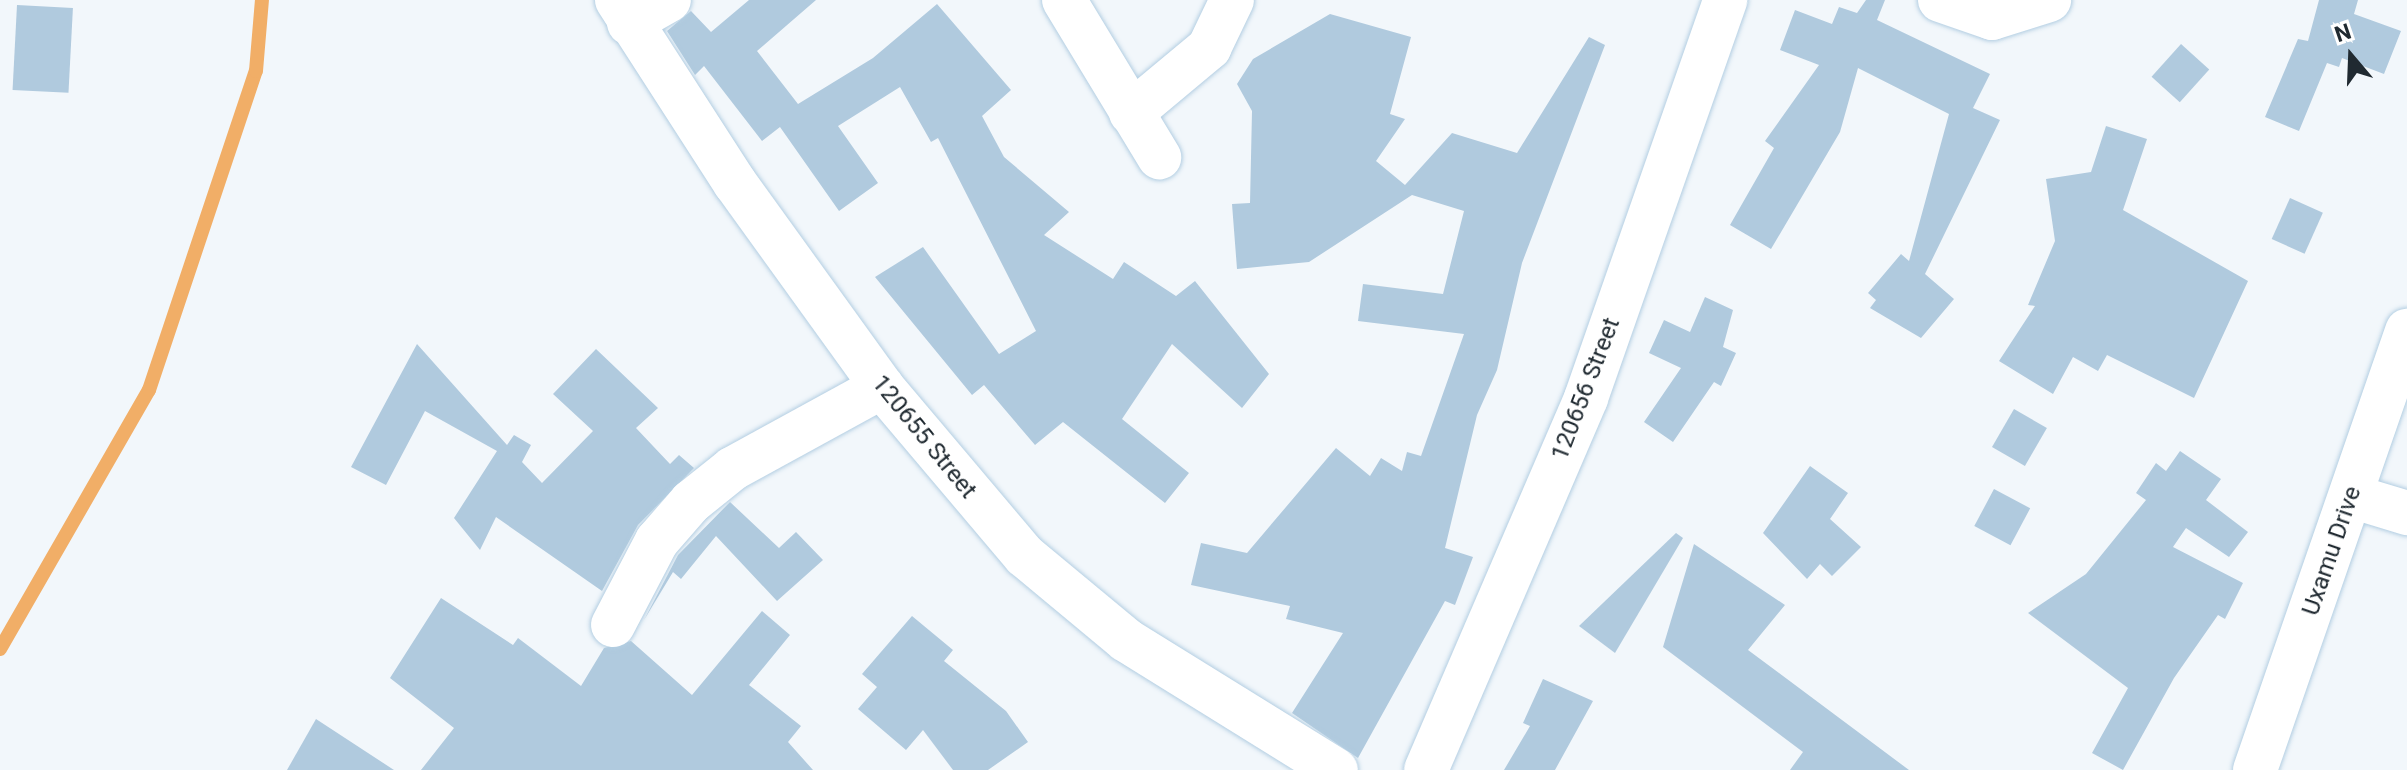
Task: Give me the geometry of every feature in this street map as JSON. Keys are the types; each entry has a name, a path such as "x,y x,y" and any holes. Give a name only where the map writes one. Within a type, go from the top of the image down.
{"street":[{"path":"623,12 669,0"},
{"path":"1064,0 1159,157"},
{"path":"1131,113 1209,48 1232,0"},
{"name":"120656 Street","path":"1426,770 1586,398 1725,0"},
{"path":"1940,0 1992,18 2049,0"},
{"name":"120655 Street","path":"623,12 882,387 952,478 1069,595 1126,640 1336,770"},
{"name":"Uxamu Drive","path":"2255,770 2407,331"},
{"path":"613,625 657,541 691,502 732,469 882,387"},
{"path":"2351,496 2407,513"}],"building":[{"path":"749,0 816,0 757,51 798,104 873,58 937,4 1011,90 982,116 1004,157 1069,212 1044,235 1113,279 1124,262 1176,296 1195,281 1269,374 1242,408 1172,344 1122,419 1189,473 1165,503 1063,422 1035,445 984,385 972,395 875,277 923,247 999,354 1036,331 938,138 931,142 900,87 838,126 878,183 839,211 780,127 762,141 704,66 695,75 667,31 691,11 711,32"},
{"path":"1866,0 1885,0 1877,20 1990,74 1973,108 2000,120 1925,274 1954,299 1921,338 1870,308 1876,300 1868,293 1901,254 1909,261 1949,114 1858,68 1840,132 1771,249 1730,225 1774,148 1765,141 1819,65 1780,50 1795,10 1832,24 1839,7 1857,13"},
{"path":"2319,0 2358,0 2354,14 2401,31 2384,74 2342,58 2339,67 2327,63 2299,131 2265,117 2298,39 2308,41"},
{"path":"17,5 73,8 68,93 13,90"},
{"path":"1330,14 1411,37 1390,114 1405,119 1376,161 1405,185 1452,133 1517,153 1589,37 1605,45 1522,263 1497,370 1477,415 1445,548 1473,557 1455,605 1445,601 1358,758 1292,713 1343,633 1286,619 1290,606 1191,585 1201,543 1247,553 1336,448 1370,476 1381,458 1402,471 1407,452 1421,456 1464,334 1358,321 1363,284 1443,294 1464,211 1412,195 1309,262 1237,269 1232,204 1250,203 1252,111 1237,84 1253,59"},
{"path":"2181,44 2209,69 2180,102 2152,77"},
{"path":"2106,126 2147,139 2123,210 2248,281 2194,398 2107,355 2098,371 2073,357 2053,394 1999,361 2035,306 2028,305 2055,241 2046,179 2091,172"},
{"path":"2290,198 2323,213 2305,254 2272,239"},
{"path":"1705,297 1733,310 1723,347 1736,353 1721,386 1714,382 1673,442 1644,422 1681,368 1649,353 1664,320 1690,332"},
{"path":"417,344 507,445 514,435 531,445 522,462 542,483 593,431 553,394 596,349 658,408 636,428 670,464 679,455 694,468 638,525 602,591 496,517 480,550 454,518 497,451 425,411 386,485 351,467"},
{"path":"2014,409 2047,428 2025,466 1992,447"},
{"path":"2180,451 2221,479 2206,500 2248,532 2229,557 2186,528 2173,547 2243,583 2225,619 2218,615 2174,678 2123,770 2092,753 2128,688 2028,613 2086,574 2146,500 2136,493 2156,463 2166,471"},
{"path":"1810,466 1848,493 1830,519 1861,547 1832,576 1820,564 1807,579 1763,533"},
{"path":"1994,489 2030,508 2010,545 1974,526"},
{"path":"730,502 779,548 796,532 823,560 777,601 716,536 681,579 673,572 644,620 678,555"},
{"path":"1676,533 1683,538 1615,653 1579,626"},
{"path":"1694,544 1785,605 1748,650 1909,770 1790,770 1803,752 1663,647"},
{"path":"441,598 513,645 518,638 581,686 604,648 631,641 692,695 762,611 790,635 749,685 801,726 788,742 813,770 421,770 454,728 390,678"},
{"path":"912,616 953,650 944,661 1006,711 1028,742 988,770 953,770 923,730 906,750 858,709 877,687 862,674"},
{"path":"1543,679 1593,701 1555,770 1504,770 1530,726 1523,723"},
{"path":"316,719 394,770 287,770"}],"waterway":[{"path":"0,649 149,390 256,71 262,0"}]}
